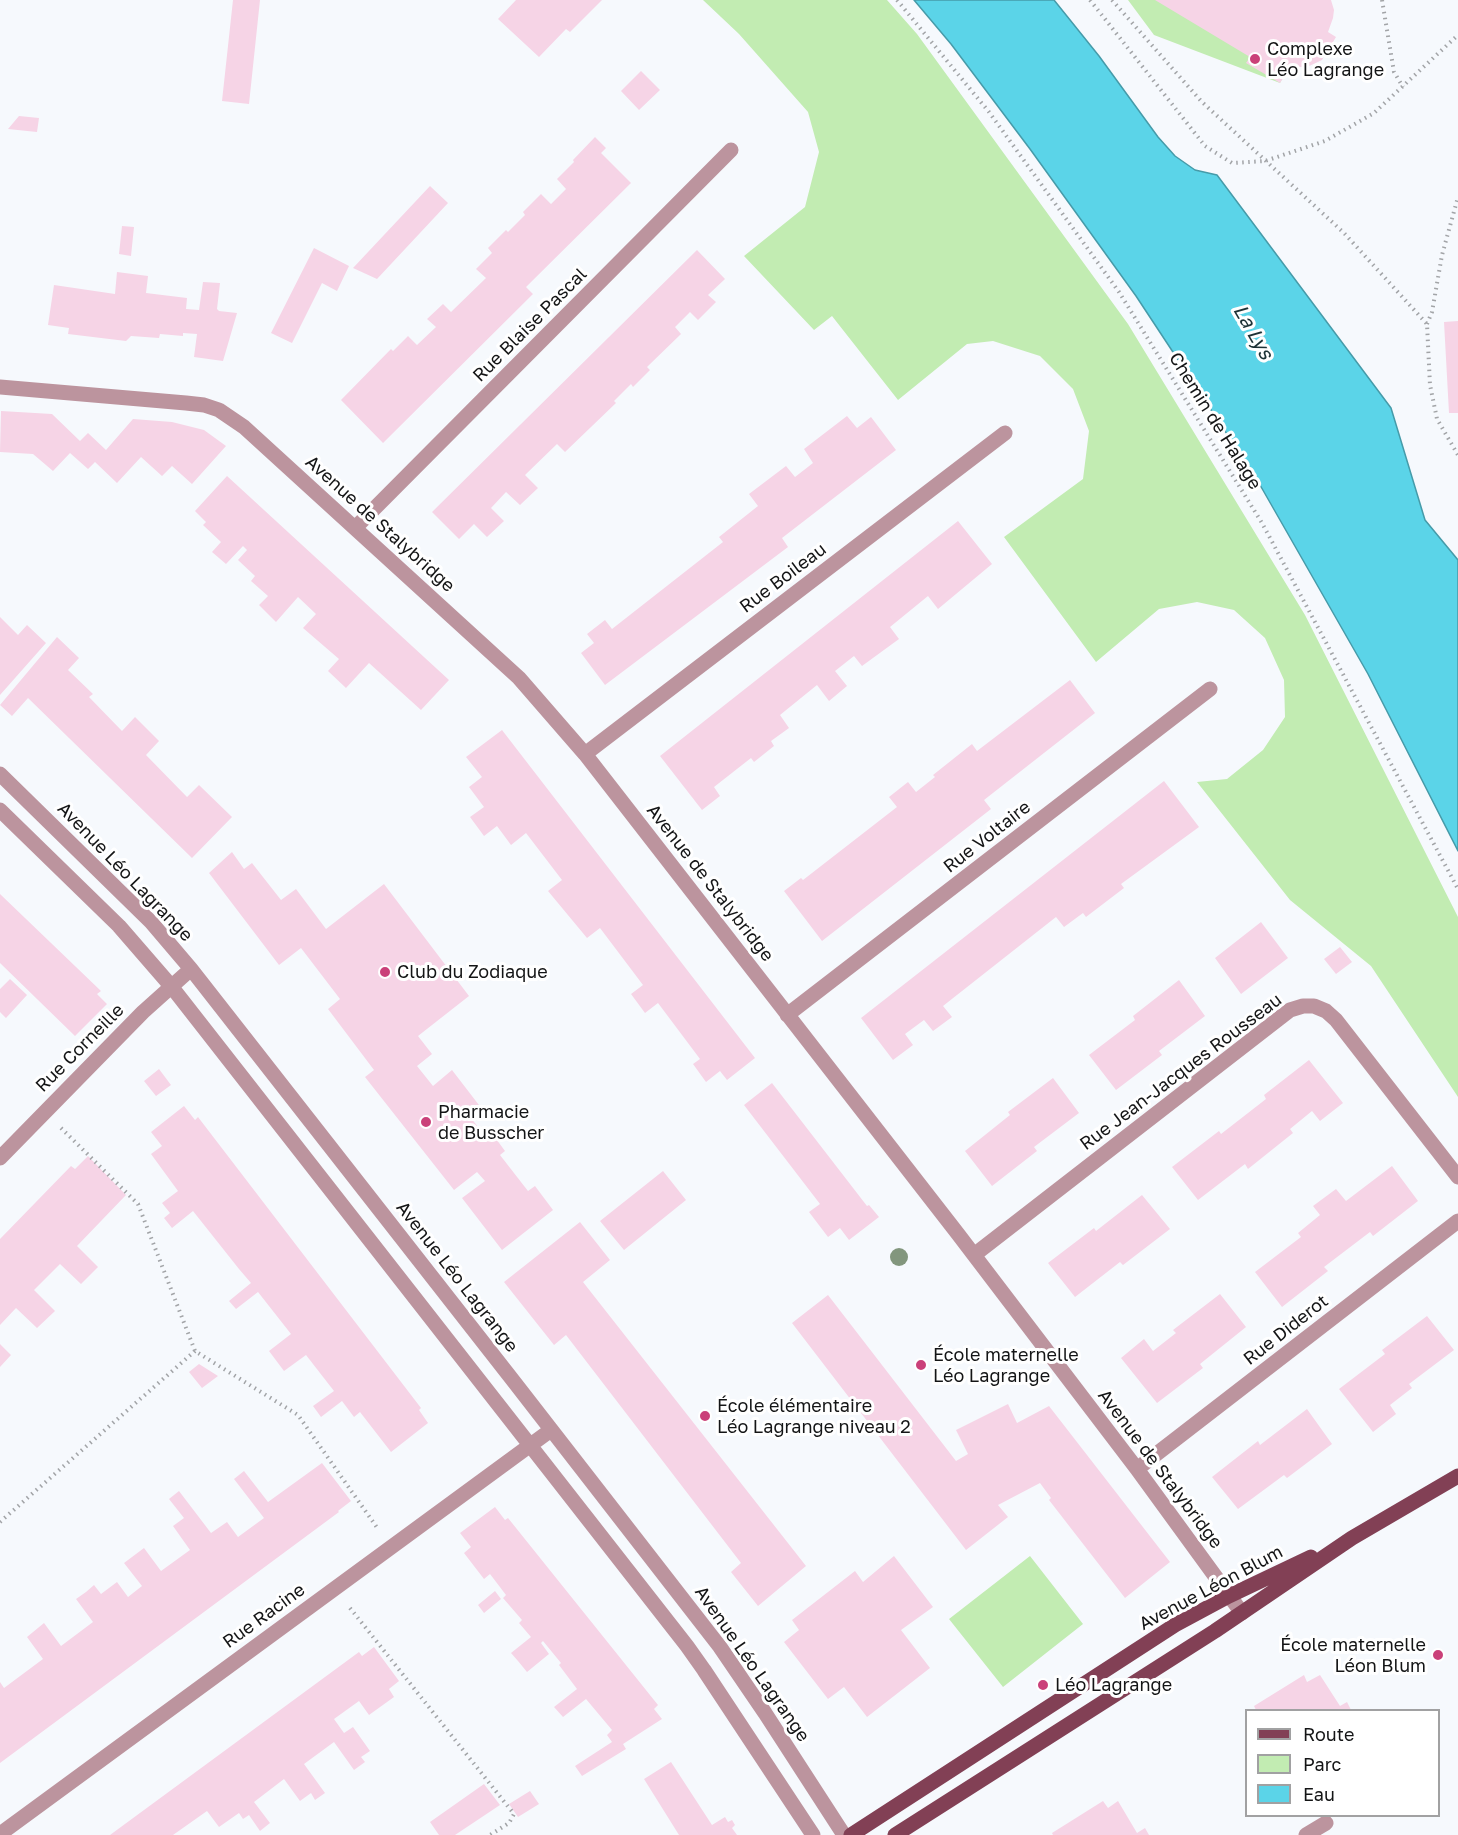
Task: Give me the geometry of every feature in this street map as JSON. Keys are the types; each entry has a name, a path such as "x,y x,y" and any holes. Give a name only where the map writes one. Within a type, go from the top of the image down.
{"main road":[{"name":"Avenue Léon Blum","path":"895,1835 1242,1613 1352,1538 1458,1476"},
{"name":"Avenue Léon Blum","path":"851,1835 1175,1625 1229,1596 1352,1538"}],"street":[{"name":"Rue Blaise Pascal","path":"355,528 732,150"},
{"name":"Avenue de Stalybridge","path":"0,387 186,402 219,410 244,427 519,678 585,754 974,1255 1137,1469 1242,1613"},
{"name":"Rue Boileau","path":"585,754 1005,433"},
{"name":"Rue Voltaire","path":"787,1015 1210,689"},
{"name":"Avenue Léo Lagrange","path":"0,774 151,922 191,969 720,1647 844,1835"},
{"path":"0,810 119,926 171,986 704,1670 813,1835"},
{"name":"Rue Corneille","path":"0,1158 171,986 191,969"},
{"name":"Rue Jean-Jacques Rousseau","path":"974,1255 1290,1010 1303,1006 1314,1006 1326,1011 1336,1020 1458,1177"},
{"name":"Rue Diderot","path":"1137,1469 1458,1221"},
{"name":"Rue Racine","path":"0,1834 552,1430"},
{"path":"1306,1835 1326,1823"}],"path":[{"name":"Chemin de Halage","path":"897,0 989,112 1119,292 1262,523 1458,889"},
{"path":"1090,0 1205,146 1232,163 1265,161 1325,141 1374,113 1458,35"},
{"path":"1112,0 1202,102 1344,233 1427,324"},
{"path":"1383,0 1394,72 1402,87"},
{"path":"1458,197 1442,255 1432,312 1427,324 1430,385 1437,419 1458,455"},
{"path":"45,1112 138,1204 195,1351 298,1415 391,1547"},
{"path":"0,1522 195,1351"},
{"path":"334,1588 513,1815 509,1823 490,1835"}],"green space":[{"path":"703,0 887,0 917,34 1128,324 1305,615 1458,917 1458,1097 1371,966 1290,900 1197,782 1227,779 1263,750 1285,717 1284,680 1265,638 1234,610 1197,602 1159,609 1096,662 1004,537 1083,479 1089,431 1073,389 1040,356 993,341 967,344 898,400 832,316 814,330 744,256 805,207 819,152 808,112 739,34"},
{"name":"Complexe Léo Lagrange","path":"1128,0 1324,0 1280,83 1154,35"},
{"path":"1030,1556 1083,1624 1003,1687 949,1619"}],"water":[{"name":"La Lys","path":"914,0 1054,0 1175,156 1195,170 1217,175 1391,408 1425,520 1458,560 1458,851 1368,674 1256,478 1136,296 1030,149 951,44"}],"building":[{"path":"233,0 260,0 249,104 222,101"},
{"path":"516,0 602,0 570,32 566,29 539,57 498,19"},
{"name":"Complexe Léo Lagrange","path":"1155,0 1331,0 1334,10 1328,32 1336,37 1322,60 1307,67 1290,67 1280,83 1246,63 1250,57"},
{"path":"641,71 660,90 639,110 621,91"},
{"path":"19,116 39,118 37,132 8,129"},
{"path":"595,137 606,148 601,153 631,183 526,287 533,294 383,443 341,400 391,349 393,351 408,336 417,345 436,327 427,319 443,304 451,312 486,278 476,269 492,253 488,248 525,215 523,212 541,194 551,204 566,189 557,179"},
{"path":"430,186 448,203 377,279 353,268"},
{"path":"122,226 134,227 131,256 119,254"},
{"path":"314,248 349,266 337,291 322,283 292,343 271,333"},
{"path":"697,250 725,279 708,295 716,302 698,320 690,312 675,327 681,334 647,367 650,370 633,387 631,384 614,401 616,403 565,452 557,444 525,475 538,488 520,505 506,492 491,508 504,521 487,537 474,524 459,539 432,512"},
{"path":"117,272 148,276 146,293 187,298 186,309 199,310 203,282 220,283 217,309 237,313 223,361 194,357 197,334 183,333 183,336 160,334 159,338 131,336 126,341 68,334 69,328 48,325 54,285 115,294"},
{"path":"1458,321 1458,413 1449,413 1444,322"},
{"path":"1,411 52,414 80,441 88,433 106,450 133,419 172,422 204,430 226,446 192,484 172,466 162,476 141,457 117,483 95,462 88,469 70,453 53,471 33,454 0,452"},
{"path":"847,416 857,428 871,417 896,450 782,538 788,547 605,685 581,653 594,643 587,634 605,620 612,629 723,542 719,537 758,506 749,494 786,466 795,477 813,463 804,449"},
{"path":"227,476 449,680 421,710 369,663 346,688 328,671 339,659 303,628 316,614 298,597 276,622 259,605 268,596 251,581 255,576 238,560 247,550 243,546 226,564 212,552 221,542 203,525 206,522 195,511"},
{"path":"958,521 992,564 938,609 928,596 890,627 899,639 862,666 854,656 835,671 847,686 829,701 817,685 780,715 789,728 771,741 774,746 754,762 751,758 714,787 720,796 702,810 660,756"},
{"path":"0,617 18,635 27,625 46,643 0,695"},
{"path":"57,637 79,658 68,670 93,694 89,697 122,731 135,717 159,741 146,755 187,797 199,785 232,817 192,858 28,698 12,716 0,705"},
{"path":"1070,680 1095,713 984,800 991,809 822,941 784,891 801,878 803,880 897,807 889,797 908,782 916,792 935,777 933,775 972,744 977,751"},
{"path":"502,730 755,1058 727,1080 720,1071 706,1082 693,1064 700,1059 658,1003 645,1013 631,994 643,985 600,928 587,938 548,891 562,880 526,833 511,845 497,826 484,836 470,817 484,807 469,787 482,777 466,757"},
{"path":"1164,781 1199,827 1121,884 1124,888 1086,917 1083,913 1064,927 1056,917 943,1006 952,1017 933,1031 924,1020 905,1034 913,1045 893,1060 861,1018"},
{"path":"232,852 244,869 252,863 281,900 296,889 326,929 384,884 469,996 418,1036 432,1054 417,1066 433,1086 452,1070 482,1109 471,1118 485,1136 491,1132 505,1151 500,1155 528,1191 535,1186 553,1210 502,1250 462,1198 485,1181 477,1172 454,1190 365,1077 374,1070 328,1009 340,999 301,948 279,965 209,873"},
{"path":"0,894 101,991 97,994 107,1004 75,1036 0,963"},
{"path":"1261,922 1288,958 1241,994 1215,958"},
{"path":"1340,947 1352,962 1336,974 1324,959"},
{"path":"10,979 27,995 6,1018 0,1012 0,989"},
{"path":"1179,980 1205,1016 1159,1051 1162,1055 1116,1090 1089,1055 1135,1020 1133,1016"},
{"path":"1309,1060 1343,1103 1320,1121 1312,1111 1290,1129 1293,1133 1248,1169 1245,1164 1198,1200 1172,1167 1219,1131 1221,1134 1266,1099 1264,1095"},
{"path":"159,1069 171,1085 156,1096 144,1081"},
{"path":"1053,1078 1079,1113 1034,1147 1037,1151 992,1186 965,1151 1010,1115 1008,1112"},
{"path":"772,1083 867,1206 869,1205 879,1217 849,1240 840,1228 828,1237 809,1212 820,1204 744,1105"},
{"path":"184,1106 195,1120 198,1117 421,1408 419,1410 428,1423 391,1452 360,1412 354,1417 342,1401 321,1417 313,1406 334,1391 306,1355 284,1371 269,1351 291,1334 258,1292 236,1309 229,1301 251,1283 193,1211 172,1228 164,1218 170,1213 162,1203 178,1191 151,1154 162,1146 151,1132"},
{"path":"88,1156 126,1195 77,1246 98,1267 81,1284 60,1264 34,1290 55,1311 37,1328 16,1308 0,1325 0,1239 71,1166 75,1169"},
{"path":"1392,1166 1418,1201 1373,1236 1370,1232 1324,1267 1328,1271 1282,1307 1255,1272 1301,1237 1298,1233 1320,1215 1313,1206 1336,1189 1346,1201"},
{"path":"663,1171 686,1200 624,1250 600,1221"},
{"path":"1142,1195 1170,1229 1123,1265 1120,1262 1075,1297 1048,1263 1094,1228 1096,1231"},
{"path":"580,1222 610,1260 583,1282 806,1566 758,1606 731,1572 741,1563 566,1335 554,1345 504,1282"},
{"path":"1220,1294 1246,1327 1200,1364 1203,1368 1157,1403 1121,1358 1144,1339 1153,1351 1176,1333 1173,1330"},
{"path":"828,1295 956,1461 968,1454 956,1430 1008,1404 1017,1423 1049,1406 1170,1562 1125,1598 1049,1500 1051,1498 1040,1483 998,1505 1008,1517 966,1550 792,1323"},
{"path":"1427,1316 1454,1350 1409,1384 1412,1388 1390,1405 1396,1414 1373,1432 1339,1389 1385,1354 1382,1350"},
{"path":"0,1344 11,1355 0,1367"},
{"path":"199,1364 218,1376 202,1388 189,1372"},
{"path":"1307,1409 1332,1444 1287,1478 1284,1475 1238,1509 1212,1477 1258,1441 1260,1445"},
{"path":"322,1463 351,1501 0,1763 0,1682 4,1688 43,1659 27,1637 44,1623 61,1646 93,1622 76,1599 94,1585 101,1594 117,1582 128,1597 142,1586 124,1563 144,1548 161,1571 190,1550 173,1526 184,1518 169,1499 179,1491 211,1533 227,1522 238,1537 264,1518 234,1479 244,1471 268,1502"},
{"path":"495,1507 505,1520 508,1518 658,1705 654,1709 662,1719 623,1744 626,1749 582,1776 575,1766 612,1742 607,1735 612,1730 586,1699 563,1717 554,1707 577,1689 559,1665 561,1663 543,1641 541,1643 549,1654 527,1672 511,1653 531,1637 519,1623 522,1620 503,1598 506,1595 490,1574 484,1579 464,1553 471,1547 460,1533"},
{"path":"894,1556 933,1607 901,1630 930,1668 867,1717 844,1687 828,1699 784,1642 799,1630 792,1620 855,1571 863,1582"},
{"path":"495,1591 501,1599 484,1613 478,1605"},
{"path":"374,1647 399,1681 389,1689 394,1697 369,1715 359,1701 334,1719 344,1733 353,1727 370,1751 361,1757 365,1762 354,1770 334,1742 304,1764 325,1793 315,1800 311,1793 300,1801 284,1779 254,1802 270,1823 260,1831 249,1815 243,1819 239,1813 219,1827 207,1811 173,1835 110,1835 359,1652 362,1656"},
{"path":"1304,1675 1307,1682 1320,1675 1340,1706 1347,1702 1350,1709 1256,1709 1254,1706"},
{"path":"671,1762 712,1825 725,1817 728,1822 732,1820 735,1825 732,1828 737,1835 679,1835 644,1779"},
{"path":"484,1784 500,1805 455,1835 439,1835 430,1822"},
{"path":"530,1791 539,1804 518,1817 509,1804"},
{"path":"1103,1801 1108,1808 1118,1801 1137,1833 1145,1828 1149,1835 1053,1835 1052,1833"}],"place":[{"name":"Complexe Léo Lagrange","path":"1255,59"},
{"name":"Club du Zodiaque","path":"385,972"},
{"name":"Pharmacie de Busscher","path":"426,1122"},
{"name":"École maternelle Léo Lagrange","path":"921,1365"},
{"name":"École élémentaire Léo Lagrange niveau 2","path":"705,1416"},
{"name":"École maternelle Léon Blum","path":"1438,1655"},
{"name":"Léo Lagrange","path":"1043,1685"}]}
